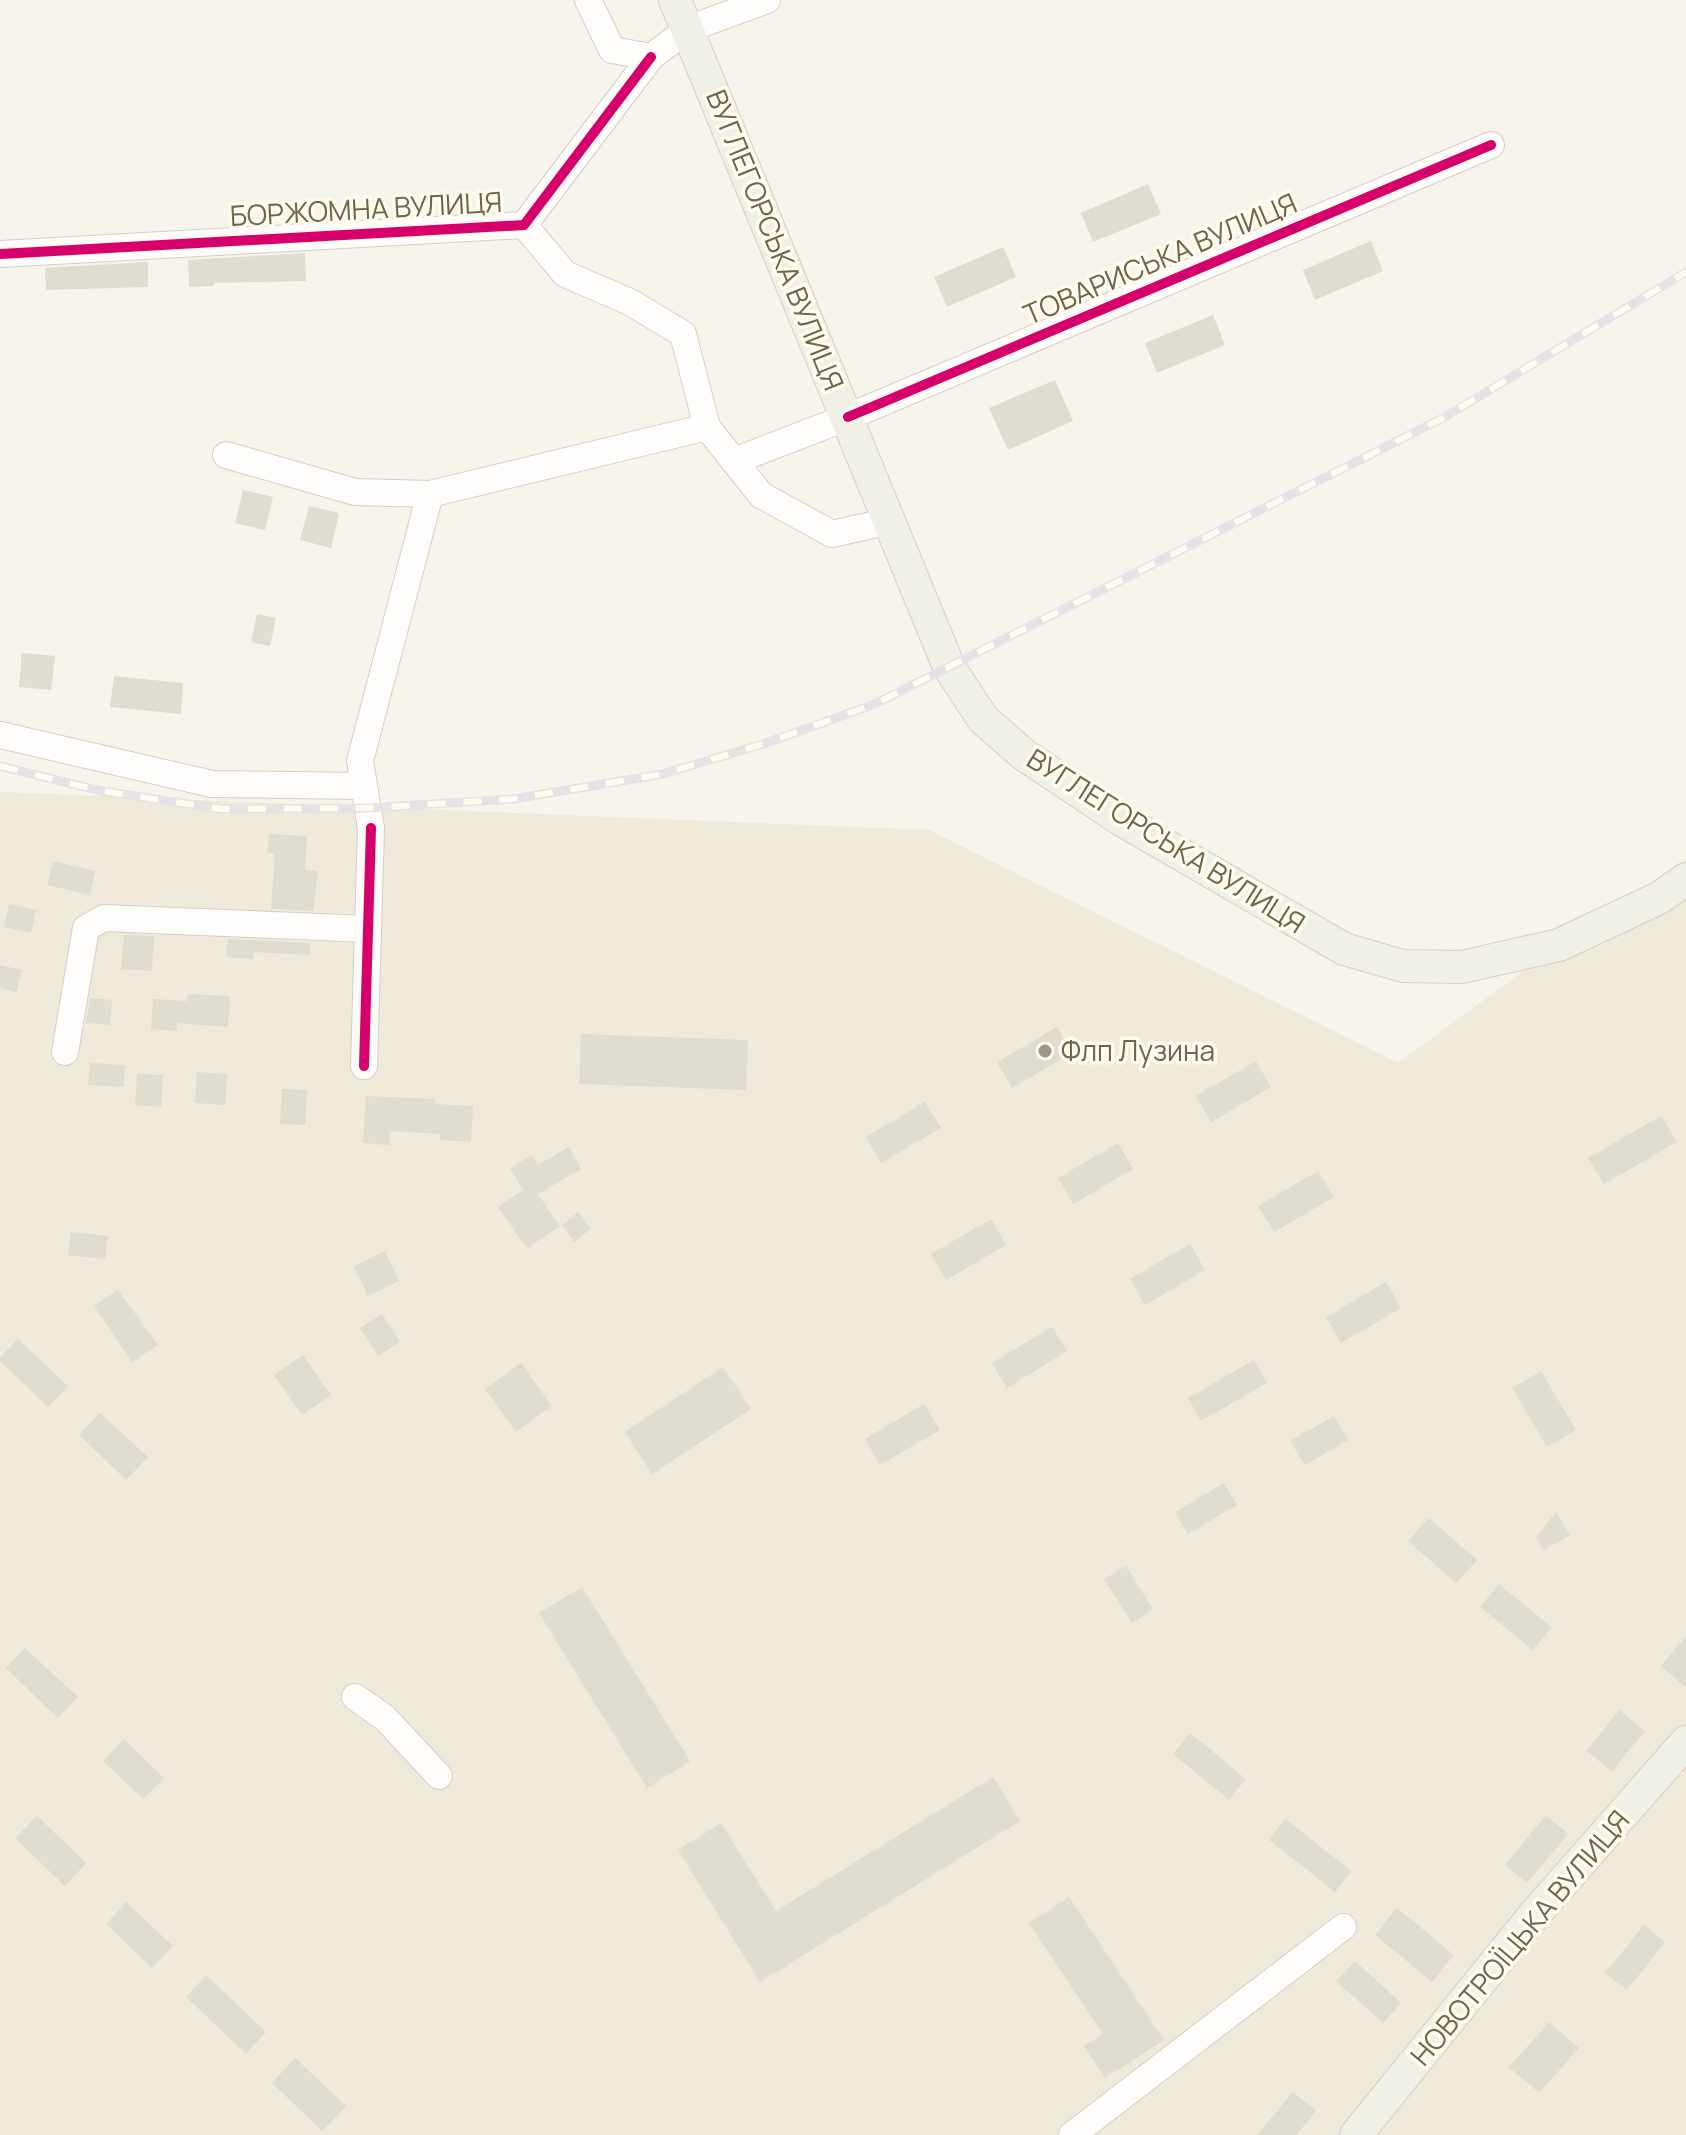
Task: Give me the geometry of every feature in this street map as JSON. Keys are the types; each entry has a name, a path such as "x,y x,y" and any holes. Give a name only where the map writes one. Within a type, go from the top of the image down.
{"main road":[{"name":"ВУГЛЕГОРСЬКА ВУЛИЦЯ","path":"681,15 949,667 983,719 1023,754 1120,819 1344,949 1403,966 1462,967 1559,945 1659,898 1686,879"},
{"name":"НОВОТРОЇЦЬКА ВУЛИЦЯ","path":"1356,2135 1535,1914 1686,1742"}],"street":[{"path":"588,0 612,50 651,57"},
{"name":"БОРЖОМНА ВУЛИЦЯ","path":"0,254 524,225 681,15 767,0"},
{"name":"ТОВАРИСЬКА ВУЛИЦЯ","path":"734,461 848,417 1491,145"},
{"path":"524,225 565,274 630,302 683,334 707,427 761,495 832,534 890,521"},
{"path":"226,455 355,492 430,494 707,427"},
{"path":"364,1066 371,828 360,761 430,494"},
{"path":"0,735 212,784 364,786"},
{"path":"65,1052 86,928 104,918 368,929"},
{"path":"355,1697 385,1718 439,1776"},
{"path":"1072,2135 1343,1927"}],"shaded area":[{"path":"0,792 929,830 1398,1063 1559,945 1686,859 1686,2135 0,2135"}],"building":[{"path":"1148,184 1161,214 1093,242 1081,213"},
{"path":"1371,241 1383,271 1315,300 1303,270"},
{"path":"1003,247 1016,277 947,307 934,277"},
{"path":"305,253 306,281 214,283 214,286 189,287 188,260"},
{"path":"148,262 148,287 46,290 45,268"},
{"path":"1213,315 1225,345 1157,373 1145,343"},
{"path":"1055,380 1073,421 1008,450 989,408"},
{"path":"243,490 273,497 265,530 235,523"},
{"path":"309,506 339,513 331,548 300,540"},
{"path":"257,614 276,618 270,646 251,642"},
{"path":"22,653 55,656 51,690 19,687"},
{"path":"114,676 183,683 181,714 110,707"},
{"path":"269,834 307,836 305,870 318,871 313,911 271,909 275,853 267,853"},
{"path":"53,861 95,871 90,895 47,885"},
{"path":"9,904 36,910 31,933 4,927"},
{"path":"124,935 154,936 152,971 121,969"},
{"path":"228,939 310,943 310,955 254,952 253,959 226,957"},
{"path":"0,965 22,970 16,992 0,988"},
{"path":"187,994 230,996 228,1027 177,1023 177,1031 151,1029 153,999 187,1001"},
{"path":"90,998 112,1000 110,1025 86,1023"},
{"path":"1057,1027 1072,1053 1012,1088 997,1062"},
{"path":"581,1034 748,1040 746,1090 579,1084"},
{"path":"1256,1061 1271,1087 1211,1122 1196,1096"},
{"path":"90,1063 125,1065 124,1087 88,1085"},
{"path":"197,1072 227,1074 225,1105 195,1103"},
{"path":"137,1074 163,1075 161,1107 135,1105"},
{"path":"282,1089 307,1090 305,1125 280,1124"},
{"path":"366,1096 435,1099 435,1104 473,1106 471,1142 440,1140 441,1134 390,1131 389,1145 363,1143"},
{"path":"925,1102 941,1128 881,1163 866,1137"},
{"path":"1661,1116 1677,1142 1604,1184 1588,1158"},
{"path":"1118,1143 1133,1169 1073,1204 1058,1178"},
{"path":"569,1147 581,1169 538,1194 560,1226 527,1248 498,1207 523,1190 510,1168 532,1155 538,1165"},
{"path":"1318,1171 1334,1197 1274,1232 1258,1206"},
{"path":"578,1212 591,1229 574,1242 562,1225"},
{"path":"991,1219 1006,1245 946,1280 931,1254"},
{"path":"71,1232 108,1236 105,1259 68,1255"},
{"path":"1190,1244 1205,1270 1145,1305 1130,1279"},
{"path":"385,1251 399,1281 368,1296 354,1266"},
{"path":"1386,1282 1401,1308 1341,1343 1326,1317"},
{"path":"118,1290 158,1345 132,1362 94,1306"},
{"path":"382,1314 400,1342 378,1356 360,1328"},
{"path":"1052,1327 1067,1351 1007,1388 992,1363"},
{"path":"18,1339 68,1386 48,1407 0,1361 0,1357"},
{"path":"303,1355 331,1395 302,1415 274,1375"},
{"path":"1254,1360 1267,1383 1201,1421 1188,1398"},
{"path":"521,1363 552,1406 516,1432 485,1389"},
{"path":"723,1367 751,1409 652,1474 625,1432"},
{"path":"1541,1371 1576,1430 1547,1447 1512,1388"},
{"path":"924,1404 940,1430 880,1465 865,1439"},
{"path":"100,1413 148,1457 126,1480 79,1435"},
{"path":"1334,1416 1348,1440 1305,1465 1290,1441"},
{"path":"1224,1483 1237,1505 1188,1534 1175,1512"},
{"path":"1556,1512 1570,1535 1544,1550 1536,1537"},
{"path":"1429,1518 1477,1560 1456,1583 1408,1541"},
{"path":"1126,1566 1153,1609 1132,1623 1104,1579"},
{"path":"1499,1584 1552,1627 1533,1650 1480,1607"},
{"path":"582,1587 690,1761 647,1788 539,1613"},
{"path":"1686,1636 1686,1688 1661,1666"},
{"path":"25,1648 78,1697 58,1718 6,1668"},
{"path":"1619,1710 1645,1731 1612,1771 1586,1751"},
{"path":"1190,1733 1246,1779 1229,1800 1173,1754"},
{"path":"124,1739 164,1778 143,1799 103,1761"},
{"path":"993,1777 1020,1821 760,1982 678,1850 721,1823 776,1911"},
{"path":"1546,1815 1568,1834 1527,1883 1505,1865"},
{"path":"37,1816 86,1863 65,1886 15,1838"},
{"path":"1285,1819 1352,1871 1335,1892 1269,1840"},
{"path":"1069,1897 1164,2040 1105,2078 1084,2046 1103,2034 1029,1923"},
{"path":"126,1902 173,1946 152,1968 106,1924"},
{"path":"1397,1908 1454,1955 1432,1982 1375,1935"},
{"path":"1644,1925 1665,1942 1627,1990 1605,1973"},
{"path":"1355,1961 1401,2003 1383,2023 1336,1981"},
{"path":"206,1975 266,2032 246,2054 186,1997"},
{"path":"1549,2022 1579,2048 1539,2093 1509,2067"},
{"path":"295,2058 346,2106 322,2131 272,2083"},
{"path":"1293,2092 1316,2111 1296,2135 1257,2135"}],"railway":[{"path":"0,766 101,791 222,809 368,808 513,799 663,774 766,743 875,704 1443,418 1686,272"}],"cycle path":[{"path":"0,254 524,225 651,57"},
{"path":"848,417 1491,145"},
{"path":"364,1066 371,828"}],"place":[{"name":"Флп Лузина","path":"1045,1051"}]}
